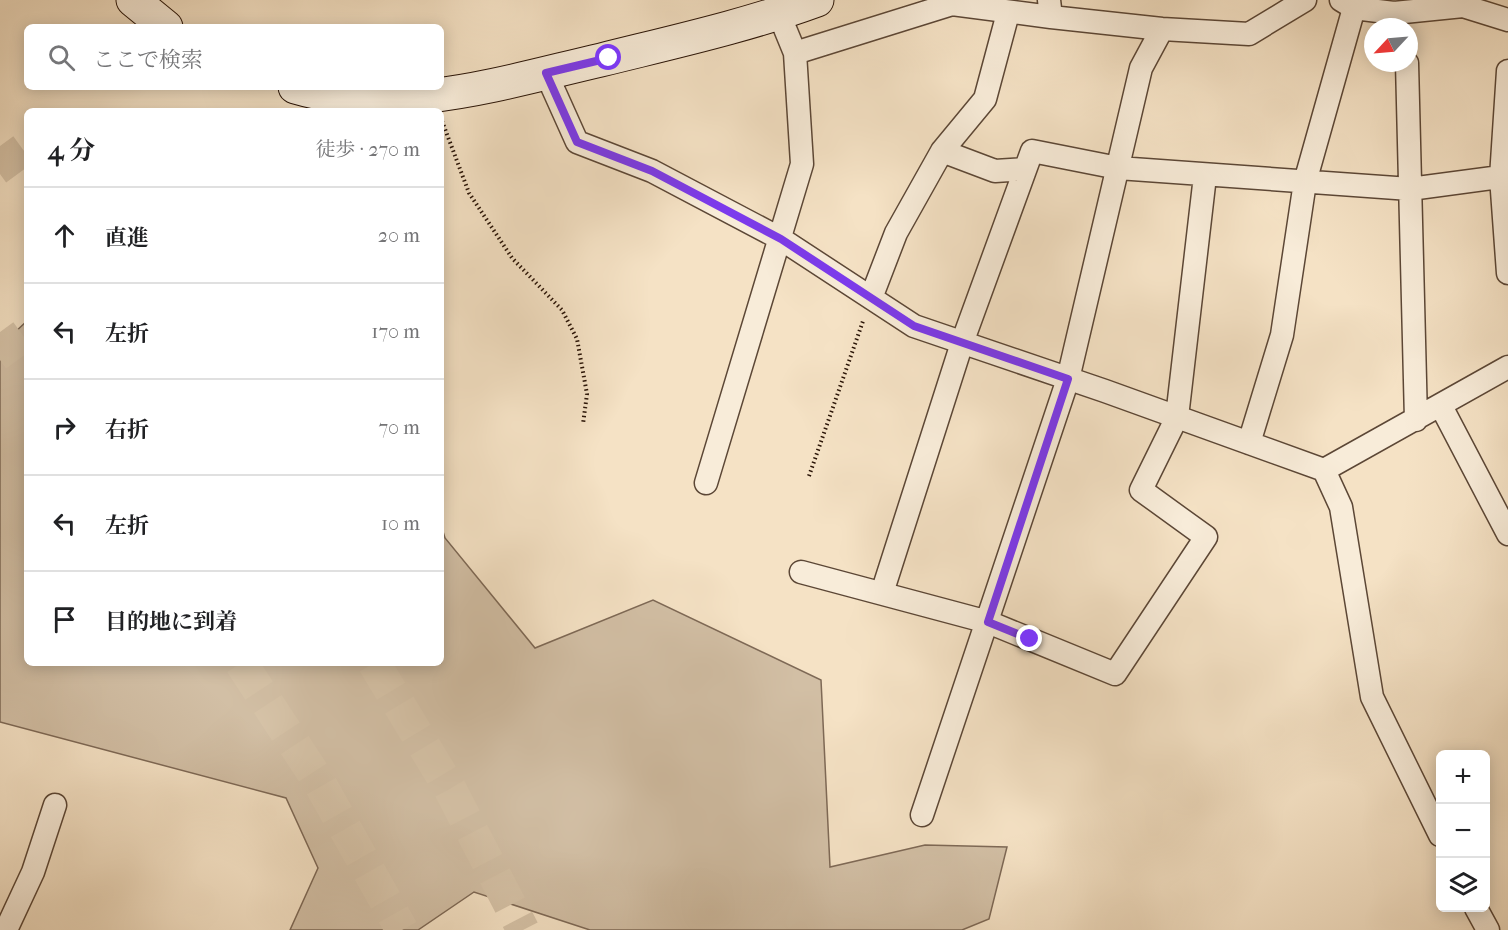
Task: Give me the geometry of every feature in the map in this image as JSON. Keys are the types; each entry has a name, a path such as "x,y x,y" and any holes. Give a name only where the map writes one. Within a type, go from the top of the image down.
{"street":[{"path":"132,0 162,24"},
{"path":"310,90 358,100 434,97 692,38 779,7 817,0"},
{"path":"795,53 952,4 1008,13 1050,9 1162,29 1250,34 1305,0"},
{"path":"1249,443 1282,335 1305,182 1347,4 1390,18"},
{"path":"1406,18 1463,6 1508,20"},
{"path":"706,483 802,164 795,53 779,7"},
{"path":"871,298 896,233 942,151 985,99 1008,13"},
{"path":"922,815 1068,379 1141,68 1162,29"},
{"path":"1508,71 1505,176 1508,273"},
{"path":"1407,72 1416,420"},
{"path":"546,73 577,142 652,171 781,239 914,326 1177,417 1324,471 1341,507 1372,697 1436,827"},
{"path":"942,151 995,171 1025,169"},
{"path":"882,594 962,343 1032,151 1118,168 1410,189 1505,176"},
{"path":"801,572 988,622 1115,674 1206,537 1142,490 1177,417 1205,176"},
{"path":"1324,471 1508,367"},
{"path":"1441,405 1508,534"},
{"path":"6,930 33,872 55,805"},
{"path":"1478,912 1488,930"}],"path":[{"path":"444,125 469,193 512,258 562,310 577,339 587,394 583,424"},
{"path":"809,476 871,298"}],"shaded area":[{"path":"24,324 24,666 444,666 444,535 535,648 653,600 821,680 830,867 925,845 1007,847 989,919 962,930 590,930 474,892 418,930 290,930 318,868 286,798 0,722 0,346"}],"tunnel":[{"path":"0,146 24,179"},
{"path":"0,332 24,365"},
{"path":"243,666 319,782 402,930"},
{"path":"376,666 450,789 523,930"}],"route":[{"path":"609,58 546,73 577,142 652,171 697,193 781,239 914,326 1068,379 988,622 1030,639"}]}
